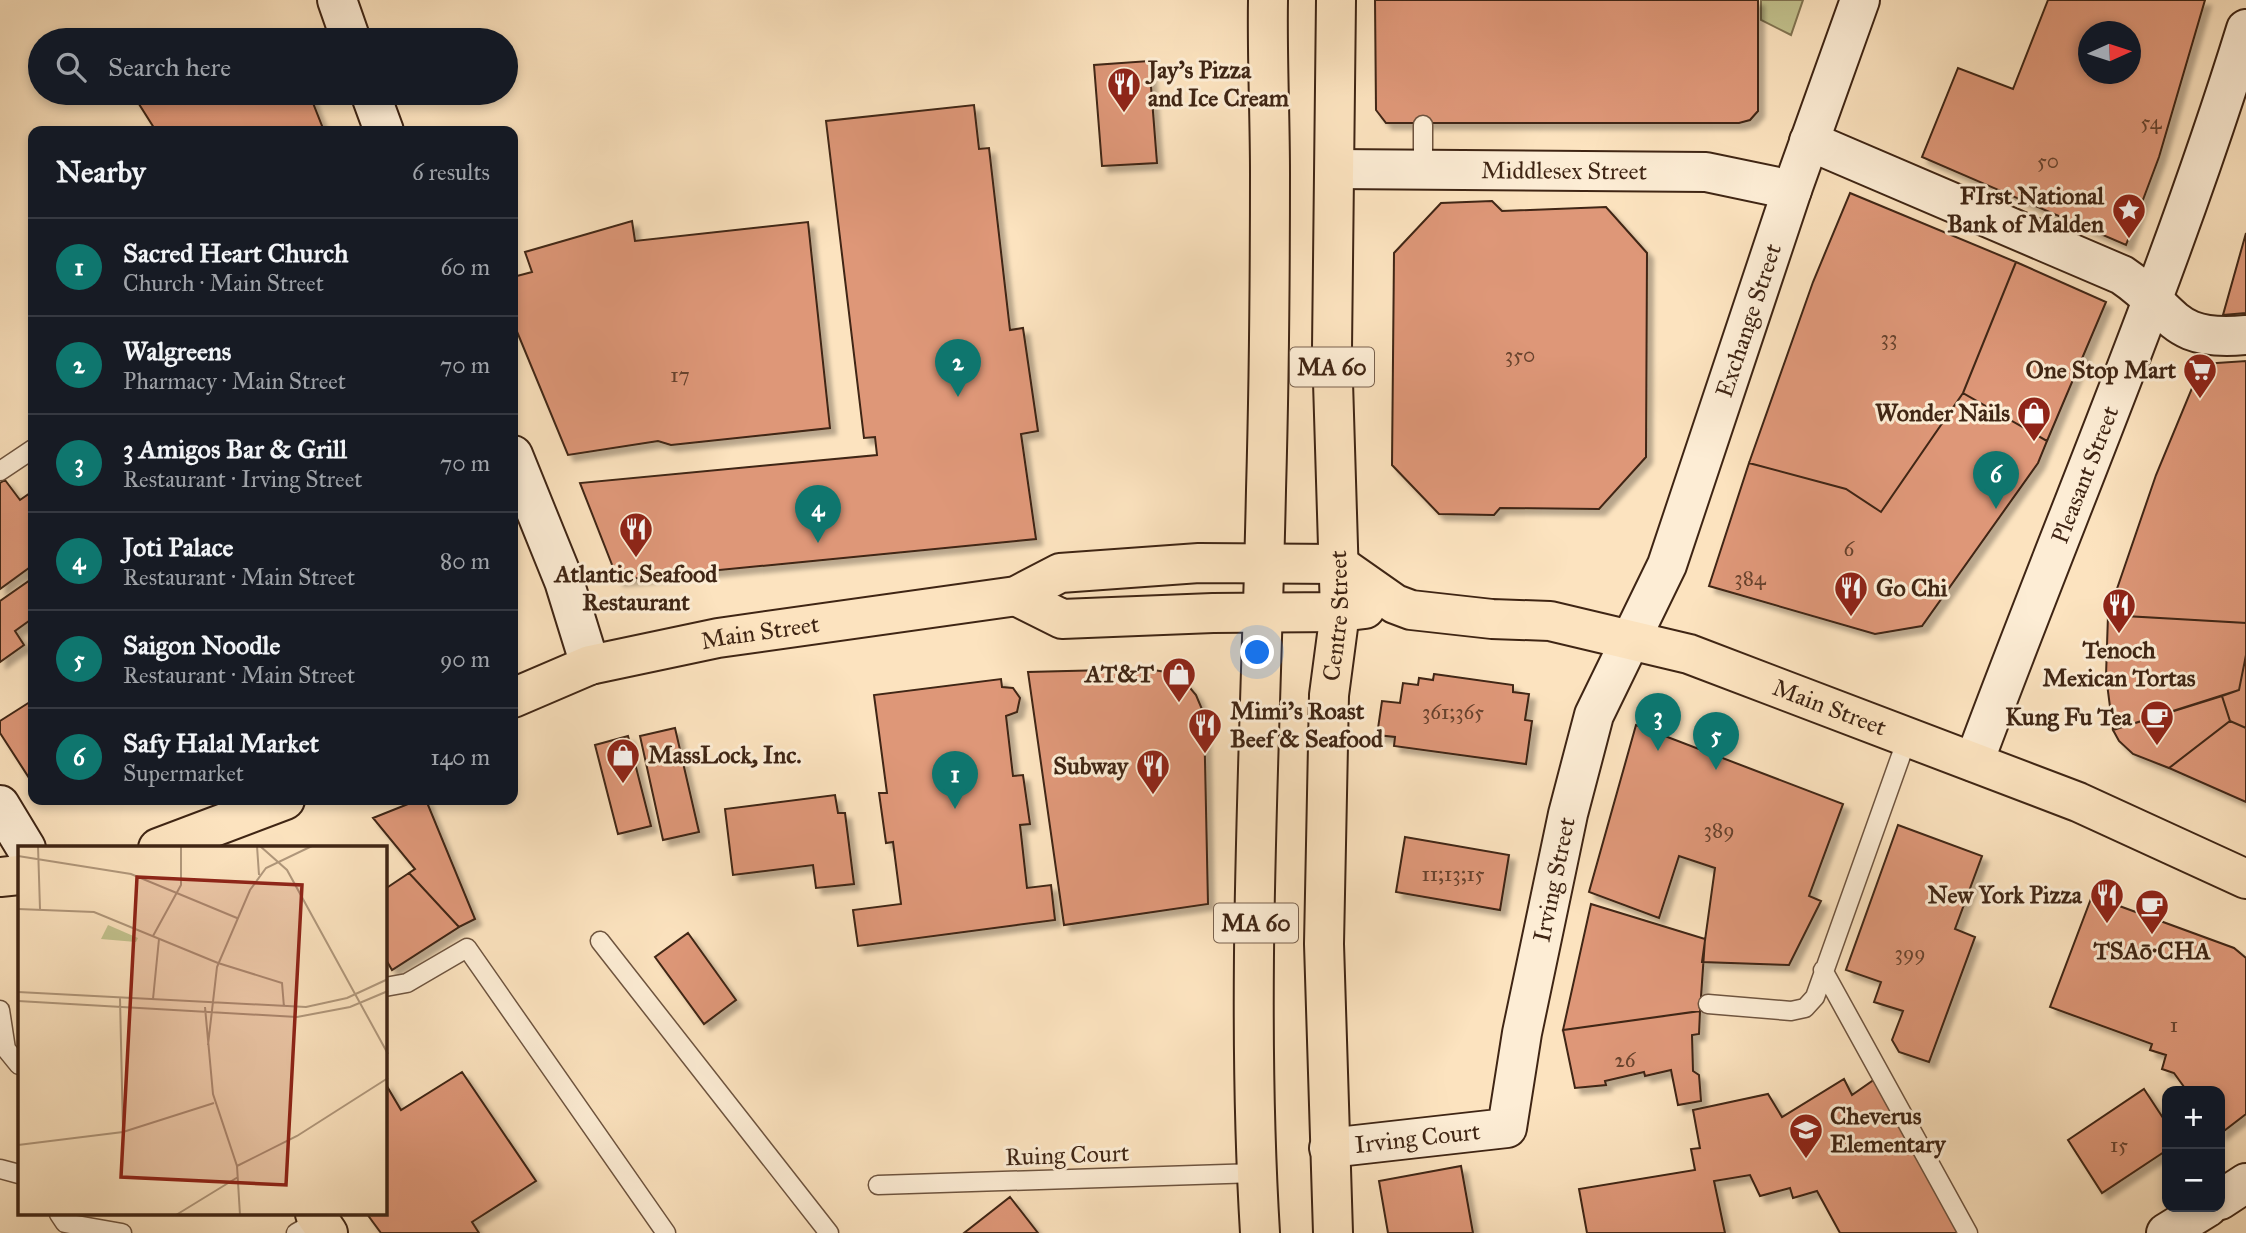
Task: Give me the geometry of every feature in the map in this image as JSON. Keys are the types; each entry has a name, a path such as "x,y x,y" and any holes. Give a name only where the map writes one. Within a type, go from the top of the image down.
{"main road":[{"path":"337,0 347,28"},
{"name":"MA 60","path":"1260,1233 1257,1173 1256,870 1265,562 1270,170 1268,0"},
{"name":"Centre Street","path":"1334,1233 1324,944 1325,777 1329,695 1340,612 1332,349 1336,0"},
{"name":"Exchange Street","path":"1631,639 1659,587 1667,565 1792,190 1860,0"},
{"name":"Pleasant Street","path":"1974,762 2054,548 2155,300 2201,172 2246,30"},
{"path":"374,105 382,126"},
{"path":"1809,141 2122,275 2155,300 2183,328 2197,335 2246,335"},
{"name":"Middlesex Street","path":"1335,169 1423,167 1706,172 1792,190"},
{"path":"518,467 564,581 590,665"},
{"name":"Main Street","path":"518,696 590,665 718,638 1016,596 1060,573 1156,564 1338,564 1395,604 1411,610 1492,620 1550,621 1689,654 2091,808 2246,879"},
{"name":"Main Street","path":"1016,596 1062,619 1340,612 1395,604"},
{"name":"Irving Street","path":"1507,1128 1522,1033 1581,765 1600,699 1631,639"},
{"path":"0,805 25,846"},
{"path":"164,846 210,831 273,805"},
{"path":"0,877 18,876"},
{"name":"Irving Court","path":"1329,1148 1507,1128"},
{"path":"2225,1197 2246,1183"},
{"path":"2166,1233 2200,1212"}],"lane":[{"path":"1423,125 1423,167"},
{"path":"0,471 28,452"},
{"path":"1708,1004 1791,1011 1805,1008 1815,997 1908,736"},
{"path":"600,941 830,1233"},
{"path":"387,987 407,983 467,948 666,1233"},
{"path":"1823,970 1968,1233"},
{"path":"0,1010 6,1049 18,1064"},
{"path":"0,1169 18,1174"},
{"name":"Ruing Court","path":"878,1185 1257,1173"},
{"path":"62,1223 122,1233"}],"green space":[{"path":"1761,0 1803,0 1791,35 1761,20"}],"building":[{"path":"1375,0 1758,0 1758,111 1750,120 1739,123 1386,123 1376,110"},
{"path":"2048,0 2205,0 2159,157 2126,245 1922,157 1958,68 2013,89"},
{"path":"1149,61 1157,163 1102,166 1094,65"},
{"path":"140,105 314,105 322,126 153,126"},
{"path":"974,105 979,149 989,148 1010,330 1023,328 1038,431 1021,434 1036,539 618,580 580,483 877,455 875,437 864,438 826,121"},
{"path":"1850,193 2016,262 1963,393 1881,512 1846,489 1749,463 1813,282"},
{"path":"1492,201 1502,211 1606,207 1647,253 1646,457 1599,509 1500,508 1494,515 1439,514 1392,465 1394,253 1441,203"},
{"path":"632,221 635,241 808,222 830,428 671,445 658,441 568,455 518,334 518,276 532,272 525,252"},
{"path":"2246,233 2246,313 2223,315"},
{"path":"2016,262 2106,302 2047,441 1963,393"},
{"path":"2246,361 2246,623 2108,615 2156,475 2202,364"},
{"path":"1963,393 2047,441 2038,463 1922,626 1875,634 1709,586 1749,463 1846,489 1881,512"},
{"path":"5,480 20,500 28,494 28,569 0,589 0,483"},
{"path":"28,581 28,622 15,631 24,645 0,662 0,601"},
{"path":"2108,615 2246,623 2246,655 2239,690 2113,730 2106,676"},
{"path":"2246,655 2246,728 2230,721 2222,696 2239,690"},
{"path":"1147,669 1166,672 1186,683 1196,695 1204,714 1208,904 1064,925 1028,672"},
{"path":"1434,674 1513,685 1513,692 1529,694 1525,720 1532,721 1526,764 1394,746 1395,737 1377,735 1382,701 1400,703 1403,683 1418,685 1419,678 1433,680"},
{"path":"1001,679 1002,687 1013,688 1020,698 1017,712 1006,716 1013,776 1023,775 1030,824 1020,825 1027,888 1051,885 1055,920 858,946 853,910 901,904 893,842 886,843 879,793 887,793 874,695"},
{"path":"2222,696 2230,721 2169,768 2133,754 2119,741 2113,730"},
{"path":"28,703 28,776 0,733 0,721"},
{"path":"2230,721 2246,728 2246,802 2169,768"},
{"path":"1636,725 1843,804 1809,896 1821,901 1789,965 1702,962 1715,868 1679,856 1659,918 1589,892"},
{"path":"675,728 699,832 663,840 640,736"},
{"path":"628,736 651,826 618,834 595,745"},
{"path":"835,795 838,813 845,813 854,884 816,888 813,865 733,875 725,809"},
{"path":"406,805 428,805 475,919 459,927 409,873 415,869 373,818"},
{"path":"1898,825 1982,856 1955,929 1975,937 1929,1062 1899,1052 1892,1040 1903,1011 1874,1002 1881,982 1846,970"},
{"path":"1405,837 1509,855 1500,910 1396,892"},
{"path":"409,873 459,927 392,970 387,961 387,888"},
{"path":"2092,896 2234,948 2246,958 2246,1114 2225,1130 2225,1086 2183,1086 2174,1073 2162,1069 2166,1055 2150,1050 2152,1044 2050,1007"},
{"path":"1591,904 1705,939 1700,1011 1563,1030"},
{"path":"688,933 736,1000 704,1024 655,957"},
{"path":"1700,1011 1699,1034 1692,1035 1693,1071 1699,1075 1701,1101 1678,1105 1671,1070 1645,1076 1644,1072 1605,1081 1606,1085 1575,1088 1563,1030"},
{"path":"462,1072 536,1181 472,1222 479,1233 381,1233 368,1216 387,1216 387,1086 401,1110"},
{"name":"Cheverus Elementary","path":"1844,1079 1852,1095 1875,1079 1960,1233 1840,1233 1817,1191 1793,1198 1790,1188 1760,1196 1750,1175 1714,1181 1725,1233 1587,1233 1579,1189 1695,1170 1691,1149 1700,1148 1693,1110 1768,1094 1782,1117"},
{"path":"2144,1089 2162,1116 2162,1153 2102,1193 2068,1140"},
{"path":"1461,1166 1473,1233 1388,1233 1379,1181"},
{"path":"1010,1197 1038,1233 964,1233"}],"place":[{"name":"Jay's Pizza and Ice Cream","path":"1124,114"},
{"name":"FIrst National Bank of Malden","path":"2129,240"},
{"name":"Walgreens","path":"958,397"},
{"name":"One Stop Mart","path":"2200,400"},
{"name":"Wonder Nails","path":"2034,443"},
{"name":"Safy Halal Market","path":"1996,509"},
{"name":"Joti Palace","path":"818,543"},
{"name":"Atlantic Seafood Restaurant","path":"636,559"},
{"name":"Go Chi","path":"1851,618"},
{"name":"Tenoch Mexican Tortas","path":"2119,635"},
{"name":"AT&T","path":"1179,704"},
{"name":"Kung Fu Tea","path":"2157,747"},
{"name":"3 Amigos Bar & Grill","path":"1658,751"},
{"name":"Mimi's Roast Beef & Seafood","path":"1205,755"},
{"name":"Saigon Noodle","path":"1716,770"},
{"name":"MassLock, Inc.","path":"623,785"},
{"name":"Subway","path":"1153,796"},
{"name":"Sacred Heart Church","path":"955,809"},
{"name":"New York Pizza","path":"2107,925"},
{"name":"TSAō·CHA","path":"2152,936"},
{"name":"Cheverus Elementary","path":"1806,1160"}]}
